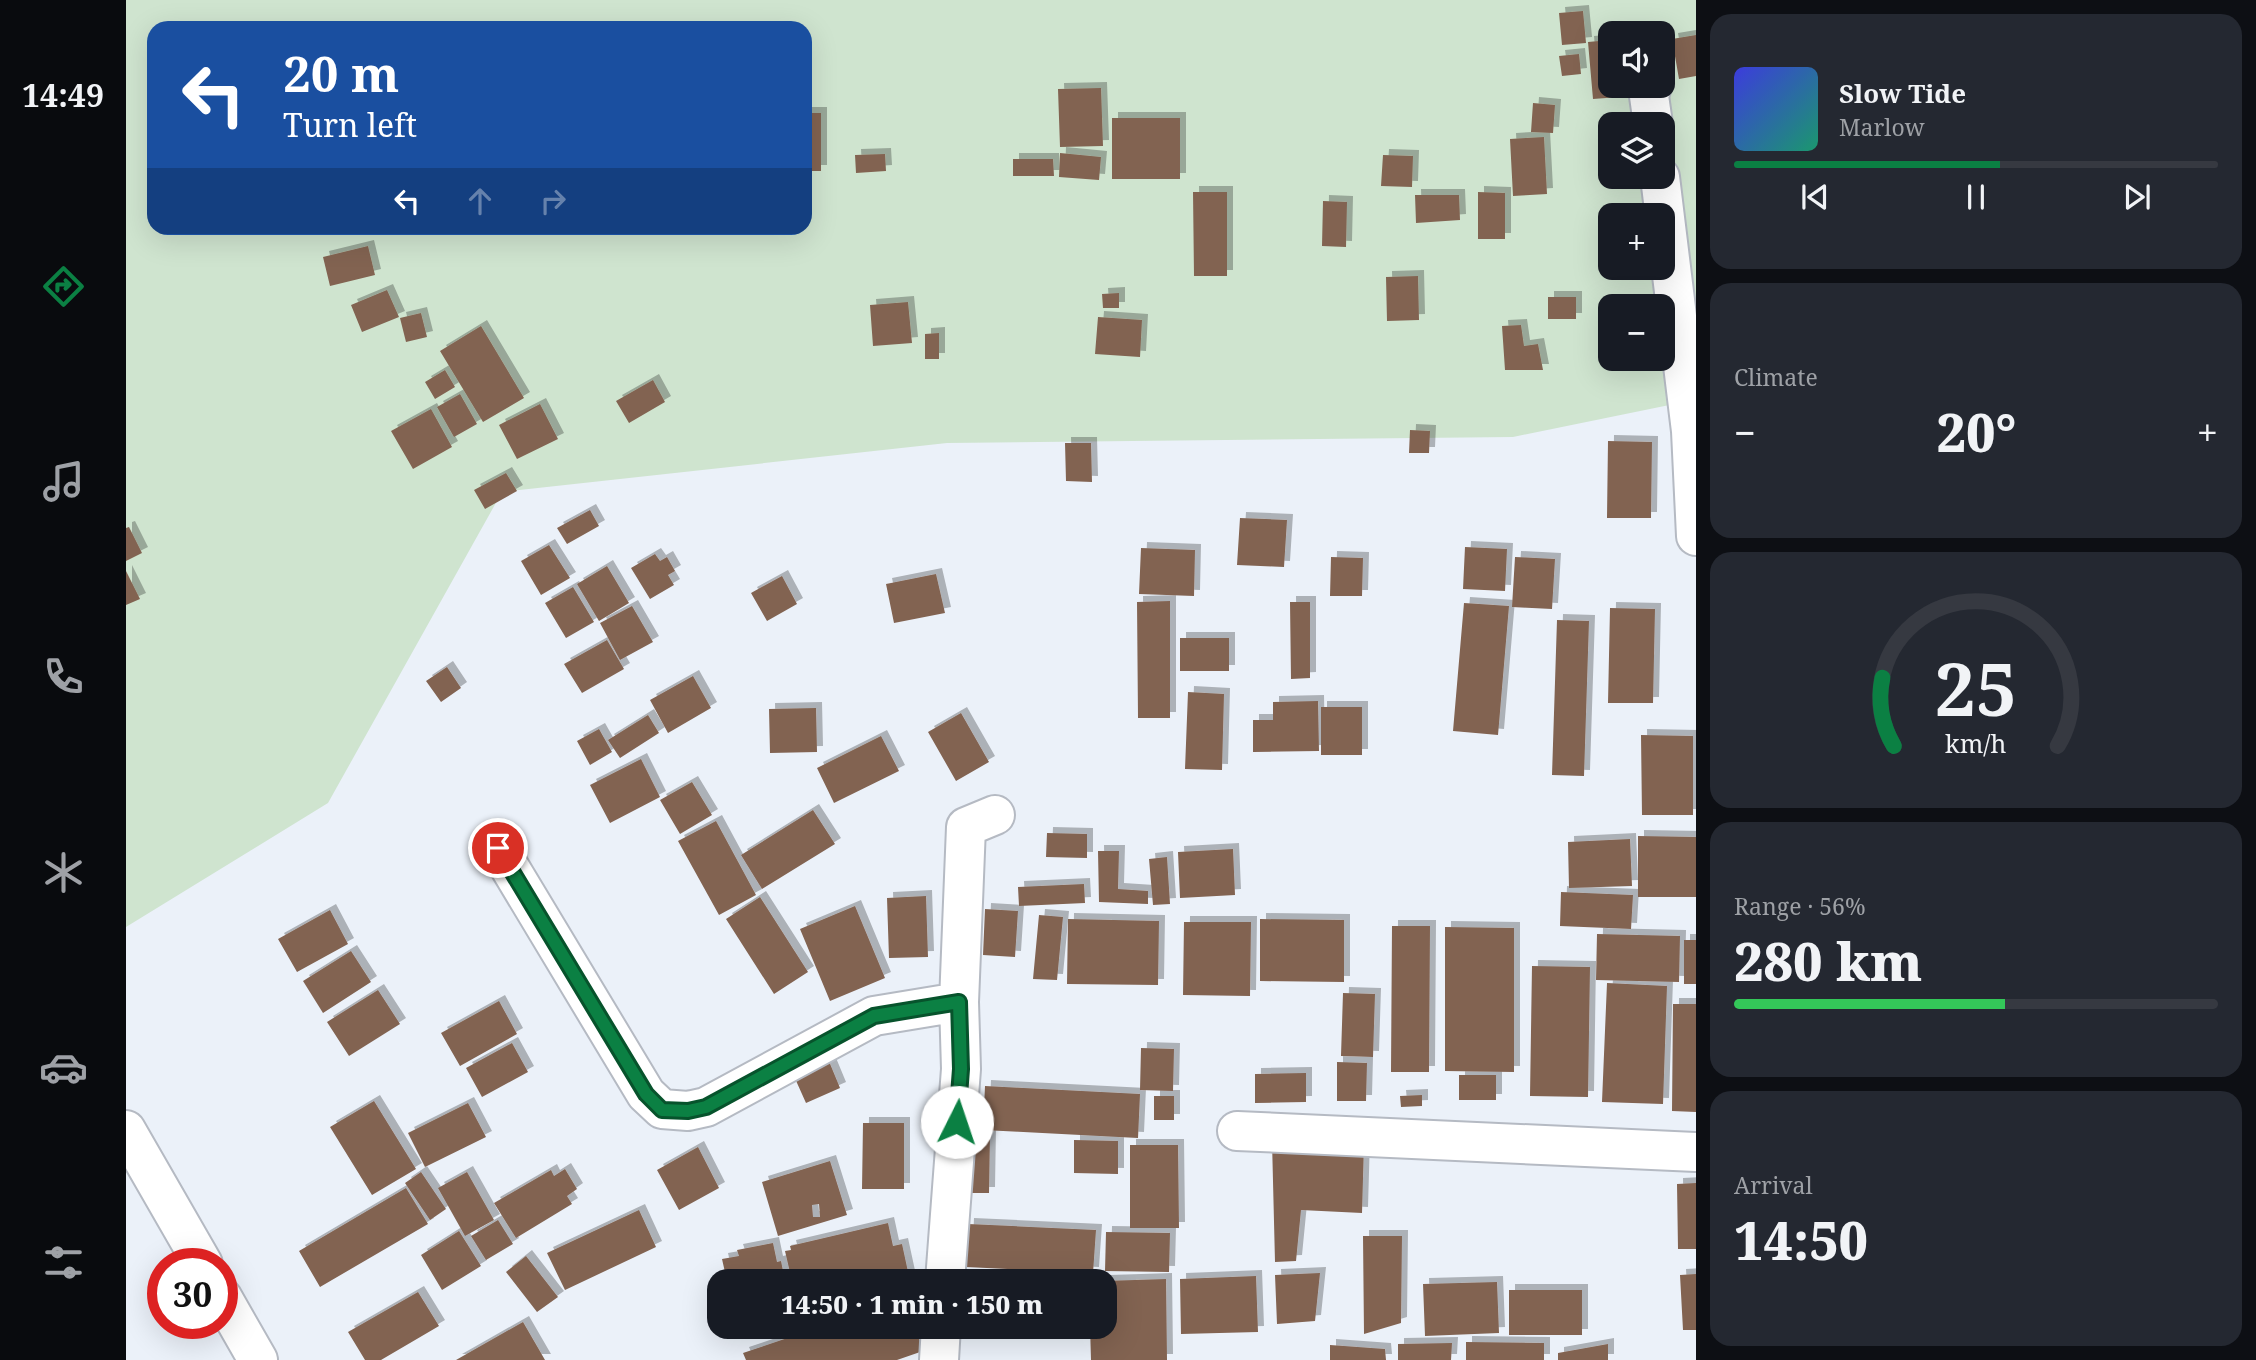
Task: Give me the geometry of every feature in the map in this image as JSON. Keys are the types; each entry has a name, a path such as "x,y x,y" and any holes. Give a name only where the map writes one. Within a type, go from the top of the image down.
{"street":[{"path":"1661,189 1691,431 1696,537"},
{"path":"946,1269 961,1069 959,1002 966,827 995,816"},
{"path":"498,848 646,1094 662,1110 688,1111 706,1107 874,1016 959,1002"},
{"path":"126,1130 194,1248"},
{"path":"1237,1131 1696,1152"},
{"path":"238,1325 258,1360"},
{"path":"939,1360 940,1339"}],"green space":[{"path":"126,0 1696,0 1696,432 1689,401 1513,437 947,443 502,492 328,803 126,927"}],"building":[{"path":"1583,11 1586,43 1562,45 1559,13"},
{"path":"1696,35 1696,76 1679,79 1675,38"},
{"path":"1598,41 1598,98 1606,98 1593,99 1588,42"},
{"path":"1579,54 1581,74 1562,76 1559,56"},
{"path":"1101,88 1103,146 1060,147 1058,89"},
{"path":"1533,103 1555,105 1553,133 1531,132"},
{"path":"812,113 821,113 821,171 812,171"},
{"path":"1112,118 1180,118 1180,179 1112,179"},
{"path":"1544,137 1547,194 1513,196 1510,139"},
{"path":"1060,153 1101,157 1099,180 1059,177"},
{"path":"885,154 886,171 856,173 855,155"},
{"path":"1383,155 1413,156 1412,187 1381,186"},
{"path":"1013,159 1053,159 1054,176 1013,176"},
{"path":"1193,192 1227,192 1227,276 1194,276"},
{"path":"1478,192 1505,193 1505,239 1478,239"},
{"path":"1415,195 1459,195 1460,220 1416,223"},
{"path":"1323,201 1347,202 1346,247 1322,246"},
{"path":"368,246 375,275 330,286 323,257"},
{"path":"1418,276 1419,320 1387,321 1386,277"},
{"path":"387,290 399,317 362,332 351,305"},
{"path":"1119,293 1119,308 1103,308 1102,294"},
{"path":"1548,297 1576,297 1576,319 1548,319"},
{"path":"908,302 912,343 873,346 870,305"},
{"path":"421,313 427,337 406,342 400,318"},
{"path":"1098,317 1142,320 1140,357 1095,354"},
{"path":"1521,325 1524,346 1538,344 1543,370 1505,370 1502,326"},
{"path":"481,326 524,398 483,422 440,351"},
{"path":"939,333 939,359 925,359 925,334"},
{"path":"445,370 455,387 435,399 425,382"},
{"path":"653,380 665,402 629,423 616,401"},
{"path":"460,394 477,424 454,437 437,407"},
{"path":"540,404 558,439 517,459 499,425"},
{"path":"431,409 452,447 413,469 391,431"},
{"path":"1410,430 1430,431 1429,453 1409,453"},
{"path":"1608,441 1652,442 1651,518 1607,518"},
{"path":"1065,443 1091,443 1092,482 1066,481"},
{"path":"506,473 517,491 485,509 474,490"},
{"path":"590,510 599,526 567,544 557,528"},
{"path":"1240,518 1287,520 1284,567 1237,565"},
{"path":"129,527 142,553 126,561 126,528"},
{"path":"549,545 570,578 541,595 521,561"},
{"path":"1465,547 1507,549 1505,591 1463,589"},
{"path":"1141,548 1195,550 1194,596 1139,594"},
{"path":"655,554 660,561 667,557 675,571 668,575 674,585 650,599 631,568"},
{"path":"1331,557 1363,558 1362,596 1330,596"},
{"path":"1515,557 1555,559 1552,609 1512,607"},
{"path":"607,566 629,603 599,621 577,584"},
{"path":"126,571 140,599 126,605"},
{"path":"936,574 945,613 894,623 886,584"},
{"path":"782,576 797,604 767,621 751,593"},
{"path":"573,587 594,622 566,638 545,603"},
{"path":"1170,601 1170,718 1138,718 1137,602"},
{"path":"1290,602 1310,602 1310,678 1291,679"},
{"path":"1464,603 1509,606 1498,735 1453,731"},
{"path":"632,606 653,642 620,660 600,623"},
{"path":"1610,608 1655,609 1653,703 1608,703"},
{"path":"1557,620 1589,621 1584,776 1552,775"},
{"path":"1180,638 1229,638 1229,671 1180,671"},
{"path":"607,640 624,669 582,693 564,664"},
{"path":"447,667 461,688 441,702 426,681"},
{"path":"693,676 711,708 668,733 650,700"},
{"path":"1188,692 1224,694 1222,770 1185,769"},
{"path":"1318,701 1319,751 1253,752 1253,720 1273,720 1273,702"},
{"path":"1321,707 1362,707 1362,755 1321,755"},
{"path":"816,708 817,752 770,753 769,709"},
{"path":"961,713 989,762 956,781 928,732"},
{"path":"648,715 659,733 620,758 608,740"},
{"path":"599,729 612,752 590,765 577,741"},
{"path":"1641,735 1693,736 1693,815 1642,815"},
{"path":"881,736 899,771 834,803 817,768"},
{"path":"641,759 660,797 610,823 590,785"},
{"path":"692,782 712,815 680,834 660,800"},
{"path":"813,810 835,844 762,889 741,855"},
{"path":"716,821 756,895 719,915 678,841"},
{"path":"1047,833 1087,834 1087,858 1046,857"},
{"path":"1638,836 1696,837 1696,897 1638,897"},
{"path":"1630,839 1632,886 1569,888 1568,842"},
{"path":"1233,849 1235,895 1180,898 1178,852"},
{"path":"1098,851 1119,851 1118,889 1148,891 1148,904 1099,902"},
{"path":"1167,857 1170,904 1153,905 1149,859"},
{"path":"1084,884 1085,903 1019,906 1018,887"},
{"path":"1561,892 1633,895 1631,929 1560,926"},
{"path":"926,896 928,957 889,958 887,898"},
{"path":"760,897 808,972 774,994 726,919"},
{"path":"855,906 885,978 830,1001 800,929"},
{"path":"985,909 1018,911 1015,957 983,955"},
{"path":"330,910 348,944 297,972 278,939"},
{"path":"1039,915 1063,917 1057,980 1033,979"},
{"path":"1068,919 1159,921 1158,985 1067,984"},
{"path":"1260,919 1344,920 1344,982 1260,981"},
{"path":"1184,922 1251,922 1250,996 1183,995"},
{"path":"1392,926 1430,926 1429,1072 1391,1072"},
{"path":"1445,927 1514,928 1514,1072 1445,1071"},
{"path":"1597,934 1680,936 1679,982 1596,980"},
{"path":"1684,940 1696,940 1696,984 1684,984"},
{"path":"351,951 371,982 323,1013 303,981"},
{"path":"1532,966 1590,967 1588,1097 1530,1096"},
{"path":"1607,983 1667,986 1663,1104 1602,1102"},
{"path":"378,990 400,1024 349,1056 327,1022"},
{"path":"1343,993 1375,994 1373,1057 1341,1056"},
{"path":"499,1001 517,1034 460,1066 441,1033"},
{"path":"1673,1004 1696,1004 1696,1112 1672,1111"},
{"path":"512,1043 528,1072 482,1097 466,1068"},
{"path":"1141,1048 1174,1049 1173,1091 1140,1090"},
{"path":"828,1059 840,1088 806,1103 793,1074"},
{"path":"1337,1062 1367,1063 1366,1101 1337,1101"},
{"path":"1306,1073 1306,1102 1255,1103 1255,1074"},
{"path":"1459,1075 1496,1075 1496,1100 1459,1100"},
{"path":"985,1086 1140,1094 1138,1138 983,1130"},
{"path":"1422,1095 1422,1106 1401,1107 1400,1096"},
{"path":"1154,1096 1174,1096 1174,1120 1154,1120"},
{"path":"374,1101 416,1169 372,1195 330,1127"},
{"path":"468,1103 486,1137 425,1167 408,1133"},
{"path":"863,1123 904,1123 904,1189 862,1189"},
{"path":"973,1133 990,1133 989,1193 972,1193"},
{"path":"1074,1140 1118,1141 1118,1174 1074,1173"},
{"path":"1272,1141 1364,1143 1362,1213 1301,1210 1296,1261 1275,1262"},
{"path":"1130,1145 1178,1145 1179,1228 1130,1228"},
{"path":"698,1147 719,1188 679,1210 657,1170"},
{"path":"830,1161 847,1215 778,1236 762,1182","holes":["819,1204 820,1217 813,1217 812,1205"]},
{"path":"565,1169 577,1189 567,1196 572,1204 516,1238 494,1203 551,1170 554,1176"},
{"path":"421,1172 446,1209 430,1220 405,1183"},
{"path":"467,1172 494,1220 465,1236 438,1188"},
{"path":"1696,1183 1696,1249 1678,1249 1677,1184"},
{"path":"406,1188 428,1224 320,1287 299,1251"},
{"path":"639,1210 656,1247 565,1290 547,1253"},
{"path":"498,1220 513,1244 486,1260 471,1236"},
{"path":"888,1223 893,1246 902,1244 907,1269 789,1269 785,1251 791,1250 790,1246"},
{"path":"968,1224 1096,1230 1093,1269 966,1267"},
{"path":"459,1231 481,1266 442,1290 421,1255"},
{"path":"1106,1232 1170,1233 1169,1272 1105,1269"},
{"path":"1363,1236 1402,1236 1401,1323 1364,1334"},
{"path":"773,1243 777,1262 781,1261 783,1269 724,1269 722,1259 739,1256 737,1250"},
{"path":"526,1256 558,1297 537,1312 506,1272"},
{"path":"1320,1273 1315,1321 1277,1324 1275,1275"},
{"path":"1696,1274 1696,1330 1683,1330 1680,1275"},
{"path":"1256,1276 1258,1332 1181,1334 1180,1279"},
{"path":"1166,1279 1167,1360 1091,1360 1090,1339 1117,1339 1117,1281"},
{"path":"1497,1282 1499,1333 1425,1336 1423,1284"},
{"path":"1509,1290 1582,1290 1582,1335 1509,1335"},
{"path":"418,1292 439,1326 381,1360 365,1360 348,1332"},
{"path":"523,1322 545,1360 456,1360"},
{"path":"784,1339 919,1339 923,1351 897,1360 746,1360 743,1353"},
{"path":"1466,1342 1544,1343 1544,1360 1466,1360"},
{"path":"1452,1343 1451,1360 1398,1360 1398,1344"},
{"path":"1608,1344 1608,1360 1558,1360 1558,1353"},
{"path":"1330,1345 1385,1349 1386,1360 1330,1360"}],"route":[{"path":"498,848 646,1094 662,1110 688,1111 706,1107 874,1016 959,1002 961,1069 957,1122"}]}
